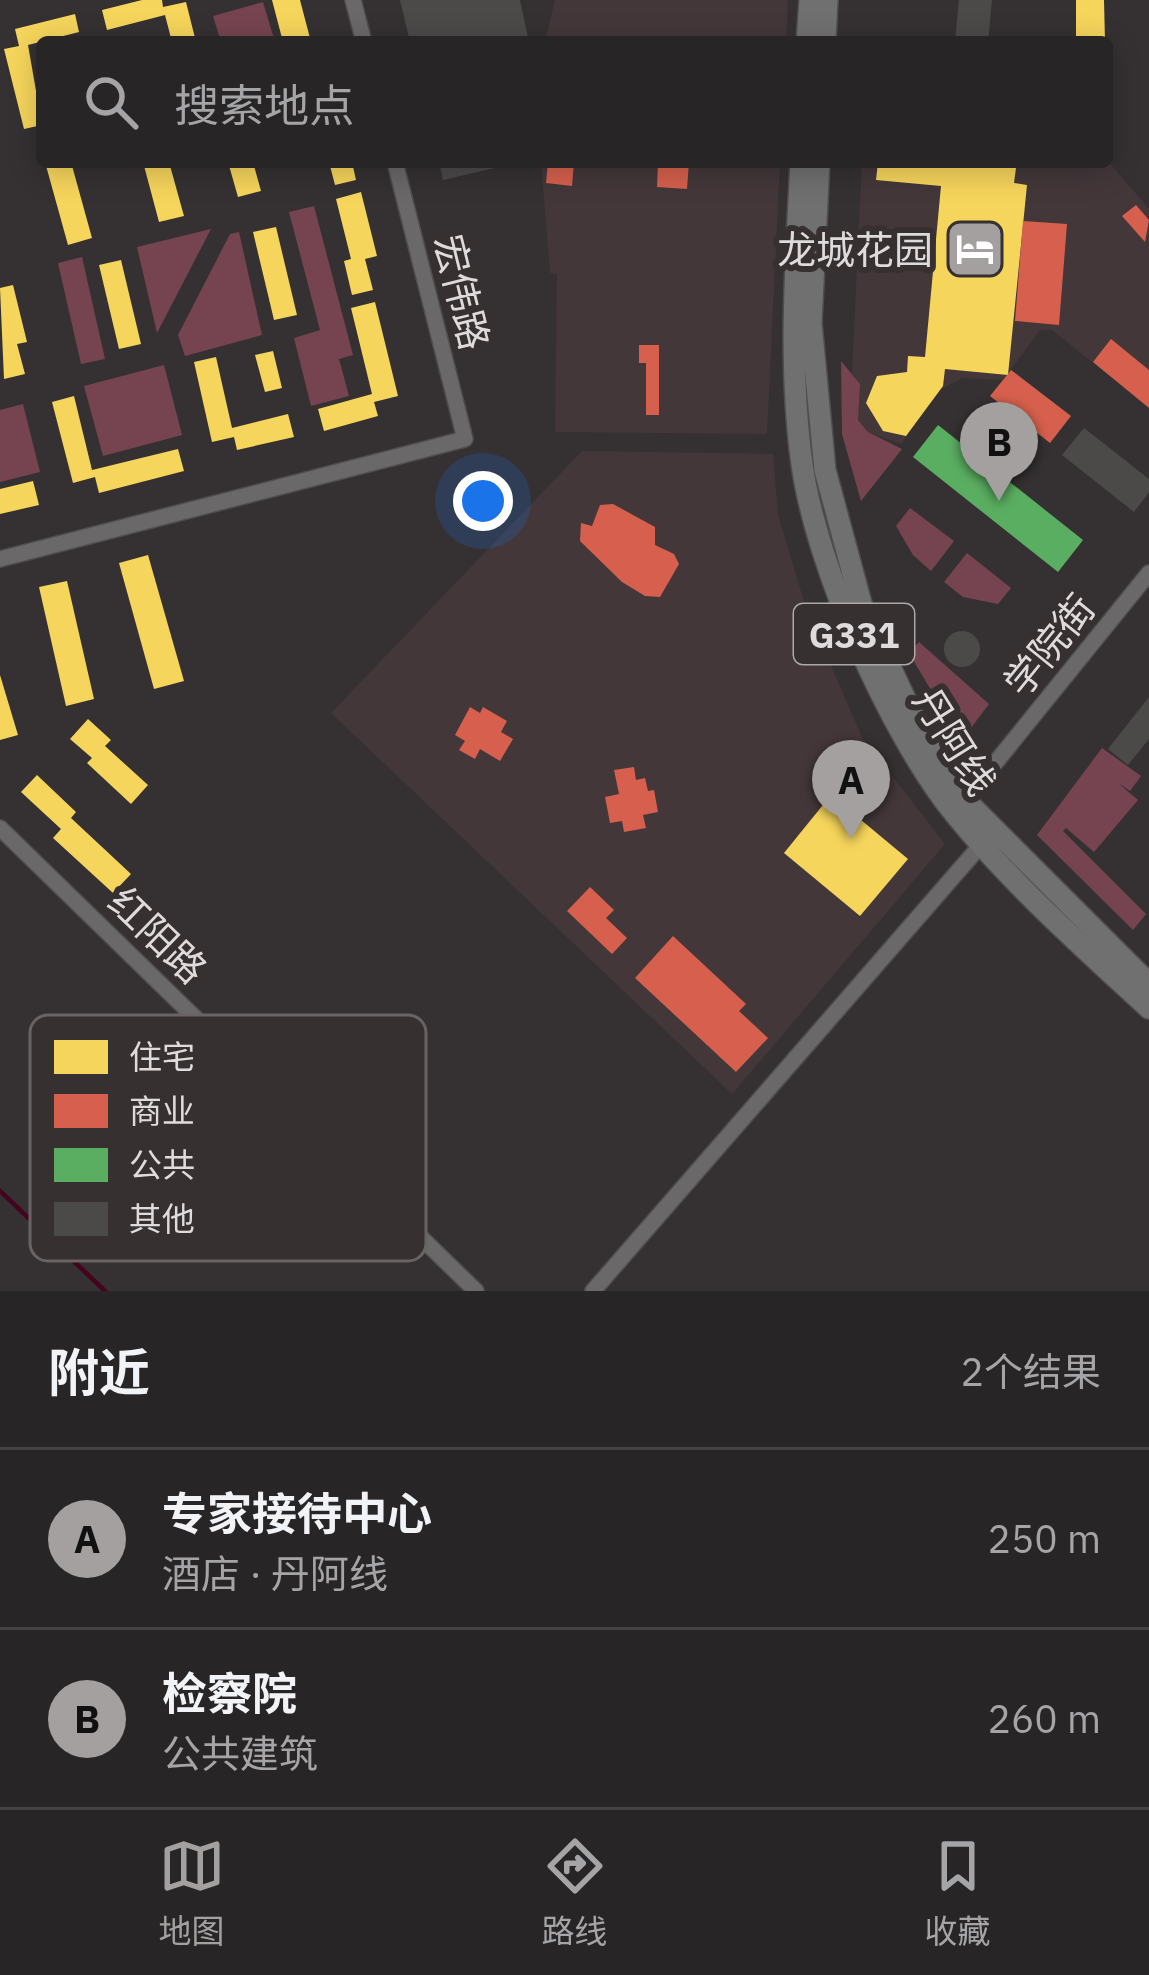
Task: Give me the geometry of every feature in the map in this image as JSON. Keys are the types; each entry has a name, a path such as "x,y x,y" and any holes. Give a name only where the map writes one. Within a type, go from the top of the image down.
{"highway":[{"path":"807,36 810,0"},
{"path":"825,36 827,0"},
{"name":"丹阿线","path":"801,168 793,322 802,467 845,616 899,728 960,807 1149,1009"},
{"name":"丹阿线","path":"819,168 811,323 825,470 862,607 960,807"},
{"name":"丹阿线","path":"988,837 1149,984"}],"street":[{"path":"353,0 362,36"},
{"name":"宏伟路","path":"0,559 466,439 396,168"},
{"name":"学院街","path":"960,807 1149,573"},
{"name":"红阳路","path":"0,828 192,1015"},
{"path":"593,1291 988,837"},
{"name":"红阳路","path":"426,1242 476,1291"}],"shaded area":[{"path":"555,0 788,0 786,36 546,36"},
{"path":"263,2 273,36 219,36 213,16"},
{"path":"1113,167 1149,209 1149,408 1052,330 1040,330 1003,380 962,378 940,390 901,444 868,432 858,420 860,384 852,374 862,168"},
{"path":"541,168 780,168 767,434 555,432 557,274 550,273"},
{"path":"314,206 353,355 339,359 349,396 311,406 294,338 320,330 289,212"},
{"path":"211,229 157,333 137,247"},
{"path":"239,232 262,335 185,356 178,335 230,234"},
{"path":"82,257 105,359 81,364 58,263"},
{"path":"841,361 860,384 858,420 868,432 902,449 861,501 842,434"},
{"path":"164,365 182,435 103,456 84,386"},
{"path":"23,404 40,472 0,482 0,410"},
{"path":"582,451 773,454 778,515 806,608 862,737 945,844 732,1094 331,713"},
{"path":"910,508 954,541 931,571 913,555 896,526"},
{"path":"967,553 1011,588 998,604 963,597 944,582"},
{"path":"919,642 989,704 961,741 909,653"},
{"path":"1102,748 1141,776 1130,791 1118,783 1138,800 1094,852 1066,828 1063,831 1146,914 1133,930 1037,835"}],"building: 住宅":[{"path":"142,0 162,0 163,7 186,2 194,36 170,36 165,15 107,30 102,10"},
{"path":"272,0 300,0 309,36 281,36"},
{"path":"1076,0 1104,0 1105,36 1076,36"},
{"path":"75,14 79,32 36,36 36,43 28,45 36,126 24,129 4,49 19,46 15,29"},
{"path":"47,168 73,168 92,238 68,245"},
{"path":"145,168 171,168 184,216 159,222"},
{"path":"230,168 255,168 261,191 238,197"},
{"path":"331,168 353,168 356,180 335,185"},
{"path":"877,168 1016,168 1014,183 1027,185 1008,375 945,369 943,386 906,436 883,431 866,403 877,376 907,372 908,356 925,357 941,186 876,180"},
{"path":"361,192 377,256 365,259 373,290 352,295 344,261 351,259 336,199"},
{"path":"276,227 297,315 274,320 253,232"},
{"path":"121,260 141,344 119,349 99,265"},
{"path":"13,285 27,342 17,344 25,374 4,379 0,288"},
{"path":"375,302 398,396 374,402 378,416 324,431 318,409 372,394 351,308"},
{"path":"273,351 282,388 265,392 255,355"},
{"path":"216,357 232,428 288,414 294,437 237,450 234,437 212,442 194,362"},
{"path":"74,396 92,470 178,449 184,471 99,493 95,477 73,483 52,402"},
{"path":"33,481 39,505 0,514 0,489"},
{"path":"148,555 184,681 154,689 119,563"},
{"path":"67,581 94,699 66,706 39,587"},
{"path":"0,675 18,735 0,740"},
{"path":"88,719 111,740 105,746 148,785 131,804 87,763 92,758 70,739"},
{"path":"37,775 76,812 71,818 131,874 113,893 53,838 61,829 21,792"},
{"path":"831,795 908,859 860,916 784,853"}],"building: 商业":[{"path":"547,168 574,168 572,186 546,183"},
{"path":"658,168 689,168 687,189 657,187"},
{"path":"1136,205 1149,220 1145,242 1122,216"},
{"path":"1023,221 1067,224 1059,325 1015,321"},
{"path":"1111,339 1149,370 1149,408 1093,362"},
{"path":"639,345 659,345 659,415 646,415 646,363 639,363"},
{"path":"1011,370 1071,416 1050,443 990,396"},
{"path":"613,504 655,527 655,545 674,554 679,564 660,597 645,596 622,582 580,541 581,523 592,526 600,505"},
{"path":"470,707 480,713 483,707 507,721 501,732 513,739 500,761 480,749 475,759 459,750 465,741 455,735"},
{"path":"634,767 636,780 645,778 648,791 654,790 658,812 643,815 646,828 624,832 622,821 610,823 605,797 619,794 614,770"},
{"path":"590,887 614,910 606,918 627,938 612,954 567,911"},
{"path":"673,936 746,1004 739,1011 768,1038 736,1072 635,978"}],"building: 公共":[{"path":"938,425 1083,540 1058,572 913,457"}],"building: 其他":[{"path":"400,0 520,0 528,36 409,36"},
{"path":"959,0 992,0 989,36 956,36"},
{"path":"440,168 495,168 443,180"},
{"path":"1084,428 1149,479 1149,492 1134,512 1062,455"},
{"path":"962,631 974,637 980,649 974,661 962,667 950,661 944,649 950,637"},
{"path":"1149,697 1149,739 1128,765 1108,749"}],"waterway":[{"path":"0,1191 30,1220"},
{"path":"74,1261 105,1291"}],"place":[{"name":"龙城花园","path":"975,249"},
{"name":"检察院","path":"999,501"},
{"name":"专家接待中心","path":"851,839"}]}
